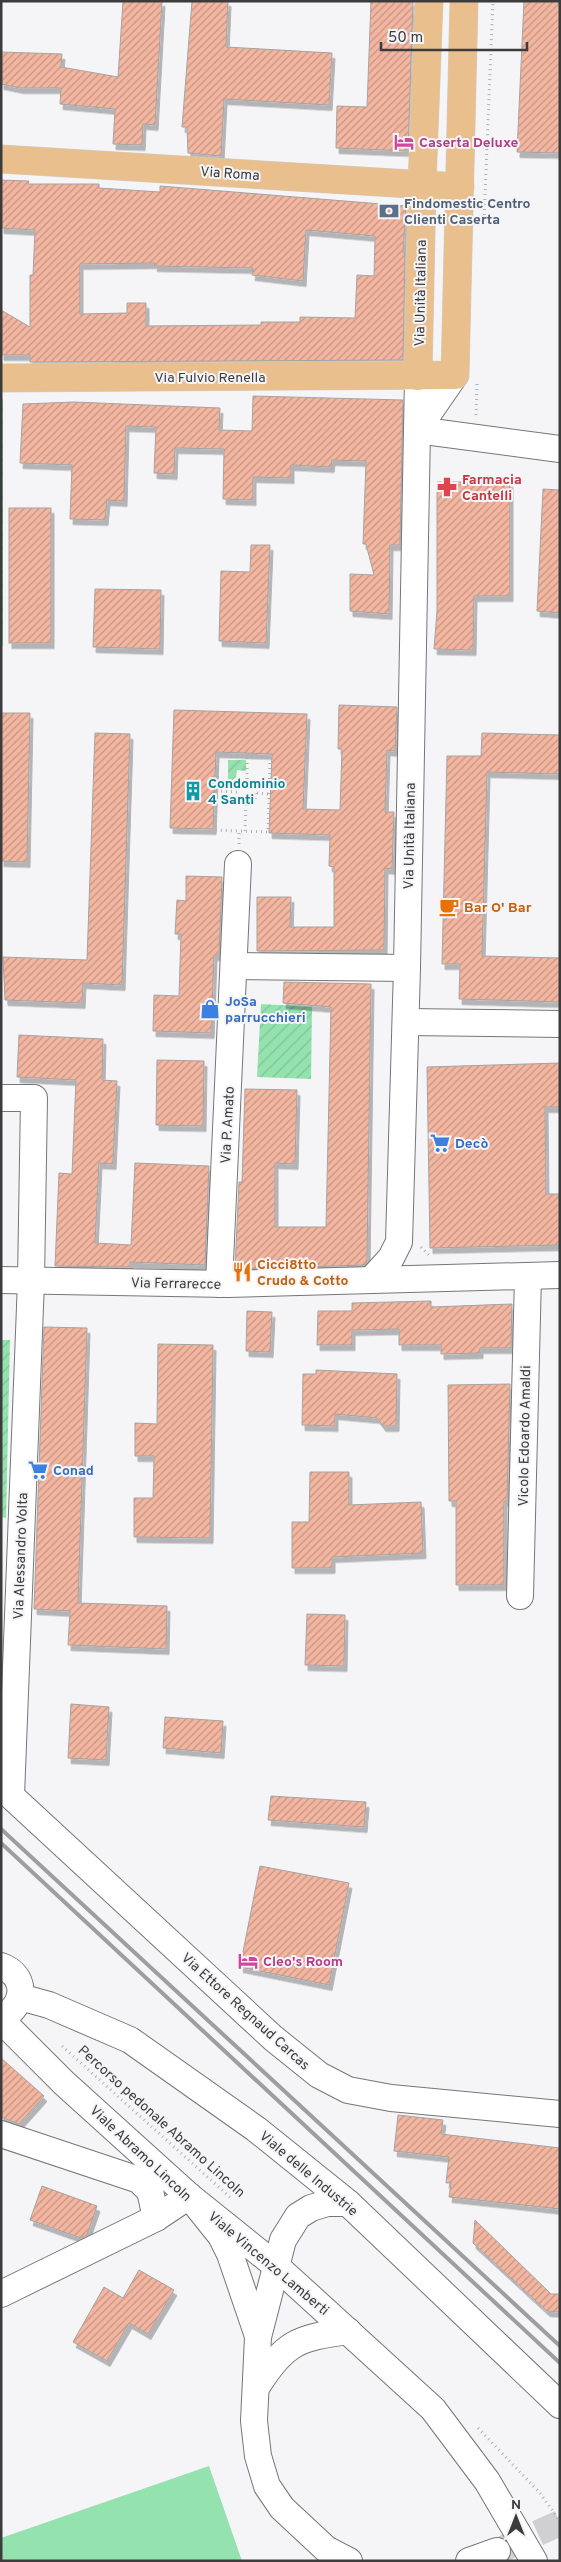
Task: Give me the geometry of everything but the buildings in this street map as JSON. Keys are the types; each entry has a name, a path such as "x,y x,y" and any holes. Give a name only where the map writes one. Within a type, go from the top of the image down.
{"main road":[{"name":"Via Unità Italiana","path":"418,376 422,185 430,1"},
{"path":"418,376 455,375 464,1"},
{"name":"Via Roma","path":"1,159 460,186"},
{"name":"Via Fulvio Renella","path":"1,378 418,376"}],"street":[{"path":"455,375 418,430 560,449"},
{"name":"Via Unità Italiana","path":"371,1280 409,1240 406,1022 418,376"},
{"name":"Via P. Amato","path":"219,1284 238,864"},
{"path":"234,966 407,968"},
{"path":"406,1022 560,1024"},
{"name":"Via Alessandro Volta","path":"1,1098 34,1098 31,1281 11,1771"},
{"path":"409,1240 412,1266 431,1268"},
{"name":"Via Ferrarecce","path":"1,1280 219,1284 371,1280 431,1268 528,1276 560,1274"},
{"name":"Vicolo Edoardo Amaldi","path":"520,1596 528,1276"},
{"name":"Via Ettore Regnaud Carcas","path":"11,1771 11,1796 273,2038 319,2075 348,2090 390,2098 560,2114"},
{"path":"1,1966 8,1969 19,1981 20,1996 11,2011 1,2015"},
{"name":"Viale delle Industrie","path":"20,1996 49,2005 130,2040 256,2129 348,2203 560,2405"},
{"name":"Viale Abramo Lincoln","path":"1,2020 64,2083 189,2196 221,2236 230,2254 258,2337"},
{"path":"1,2134 140,2180 150,2191 156,2218"},
{"path":"1,2294 156,2218 189,2196"},
{"name":"Viale Vincenzo Lamberti","path":"189,2196 275,2266 433,2410 487,2481 534,2561"},
{"name":"Viale Abramo Lincoln","path":"348,2203 327,2203 311,2208 298,2216 282,2240 258,2337 254,2422 258,2456 267,2486 282,2508 300,2528 326,2549 349,2561"},
{"name":"Viale Vincenzo Lamberti","path":"257,2386 274,2361 288,2347 310,2337 348,2331"},
{"path":"469,2561 497,2551"}],"path":[{"path":"218,755 247,756 270,757 268,832 215,830 218,755"},
{"path":"247,756 247,784"},
{"path":"247,784 255,787 257,793 255,799 246,802 238,797 237,792 240,786 247,784"},
{"path":"216,791 237,792"},
{"path":"257,793 269,794"},
{"path":"245,831 246,802"},
{"path":"238,864 239,830"},
{"path":"409,1240 429,1256 431,1268"},
{"name":"Percorso pedonale Abramo Lincoln","path":"61,2045 239,2206"}],"green space":[{"path":"1,399 3,399 3,646 1,646"},
{"path":"228,760 246,760 246,771 237,770 236,777 228,784"},
{"path":"261,1004 312,1007 311,1079 257,1077"},
{"path":"1,1340 10,1340 6,1518 1,1517"},
{"path":"209,2466 242,2561 1,2561 1,2538"}],"tunnel":[{"path":"502,2549 560,2523"}],"railway":[{"path":"1,1829 560,2346"},
{"path":"1,1843 560,2363"}],"place":[{"name":"Caserta Deluxe","path":"404,142"},
{"name":"Findomestic Centro Clienti Caserta","path":"389,211"},
{"name":"Farmacia Cantelli","path":"447,487"},
{"name":"Condominio 4 Santi","path":"193,791"},
{"name":"Bar O' Bar","path":"449,907"},
{"name":"JoSa parrucchieri","path":"210,1009"},
{"name":"Decò","path":"440,1143"},
{"name":"Cicci8tto Crudo & Cotto","path":"242,1272"},
{"name":"Conad","path":"38,1470"},
{"name":"Cleo's Room","path":"248,1961"}]}
